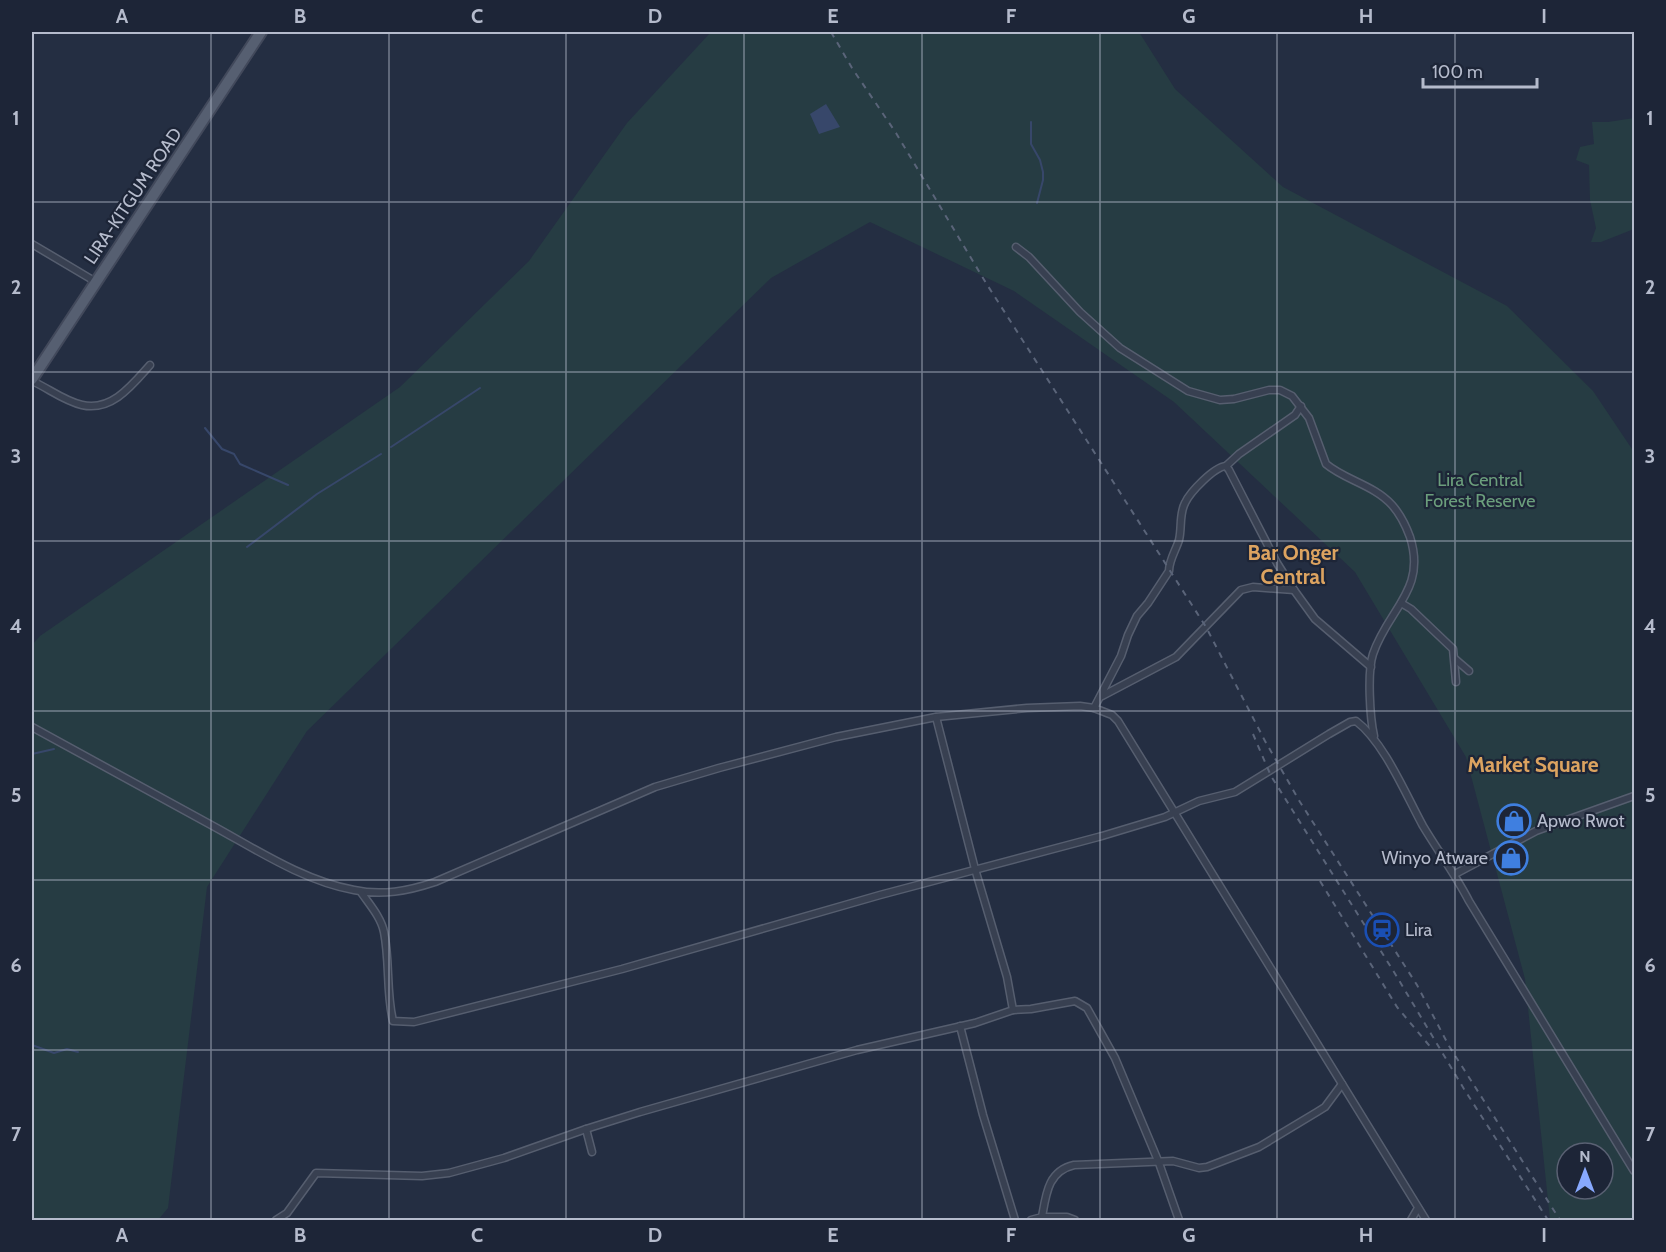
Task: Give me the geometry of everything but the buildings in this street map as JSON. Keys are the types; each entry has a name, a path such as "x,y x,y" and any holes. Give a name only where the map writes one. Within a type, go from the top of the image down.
{"main road":[{"name":"LIRA-KITGUM ROAD","path":"32,380 261,32"}],"street":[{"path":"32,244 96,282"},
{"path":"1016,247 1120,348 1188,391 1220,400 1234,399 1269,390 1280,390 1292,396 1309,418 1326,464 1373,490 1392,504 1406,525 1413,546 1413,574 1410,588 1383,630 1372,657 1372,726 1376,743"},
{"path":"32,380 80,405 99,406 114,400 127,390 150,364"},
{"path":"1094,708 1121,656 1137,616 1168,571 1180,537 1185,501 1212,472 1226,466 1239,454 1295,415 1301,406"},
{"path":"1295,415 1309,418"},
{"path":"1226,466 1277,563 1294,590 1316,619 1371,667"},
{"path":"1101,696 1176,657 1241,590 1253,587 1294,590"},
{"path":"1401,603 1411,609 1453,649 1456,682"},
{"path":"1455,659 1469,671"},
{"path":"32,727 267,856 313,877 361,892 392,893 435,882 608,806 675,780 836,736 936,717 1027,708 1094,708 1112,715 1118,721 1426,1221"},
{"path":"936,717 975,869 1007,977 1013,1010"},
{"path":"361,892 378,916 384,931 388,998 393,1021 406,1023 422,1021 622,969 975,869 1102,836 1174,813 1199,801 1235,792 1350,722 1356,721 1364,727 1376,743 1424,827 1455,874 1469,901 1635,1171"},
{"path":"1455,874 1536,831 1635,796"},
{"path":"276,1221 287,1213 316,1173 438,1175 504,1158 586,1129 856,1050 960,1026 1013,1010 1075,1001 1087,1008 1115,1058 1159,1163 1179,1221"},
{"path":"960,1026 983,1115 1015,1221"},
{"path":"1042,1217 1049,1183 1056,1173 1065,1167 1173,1161 1199,1168 1207,1167 1259,1147 1325,1107 1342,1084"},
{"path":"586,1129 592,1152"},
{"path":"1412,1221 1418,1208"},
{"path":"1031,1221 1042,1217 1067,1217 1075,1221"}],"green space":[{"name":"Lira Central Forest Reserve","path":"711,32 1139,32 1175,89 1283,187 1507,306 1593,391 1634,452 1634,1220 1550,1220 1525,979 1466,757 1355,572 1174,402 1014,291 870,222 771,278 307,731 207,887 168,1208 158,1220 32,1220 32,645 40,636 400,387 529,261 627,123"},
{"path":"1634,118 1634,229 1601,242 1591,242 1596,228 1590,200 1589,165 1576,160 1580,147 1594,144 1592,122"}],"water":[{"path":"826,104 840,127 819,134 810,114"}],"waterway":[{"path":"1031,122 1031,144 1040,160 1043,172 1037,203"},
{"path":"391,447 480,388"},
{"path":"205,428 222,449 234,454 240,464 288,485"},
{"path":"247,547 317,494 381,454"},
{"path":"32,754 54,749"},
{"path":"32,1045 54,1053 67,1049 78,1052"}],"railway":[{"path":"831,32 852,68 896,133 986,283 1206,627 1265,741 1300,802 1417,985 1449,1046 1560,1220"},
{"path":"1253,734 1271,776 1394,972 1464,1089 1548,1220"},
{"path":"1320,881 1397,1007 1433,1050"}],"place":[{"name":"Apwo Rwot","path":"1514,821"},
{"name":"Winyo Atware","path":"1511,858"},
{"name":"Lira","path":"1382,930"}],"district":[{"name":"Bar Onger Central","path":"1293,564"},
{"name":"Market Square","path":"1533,764"}]}
